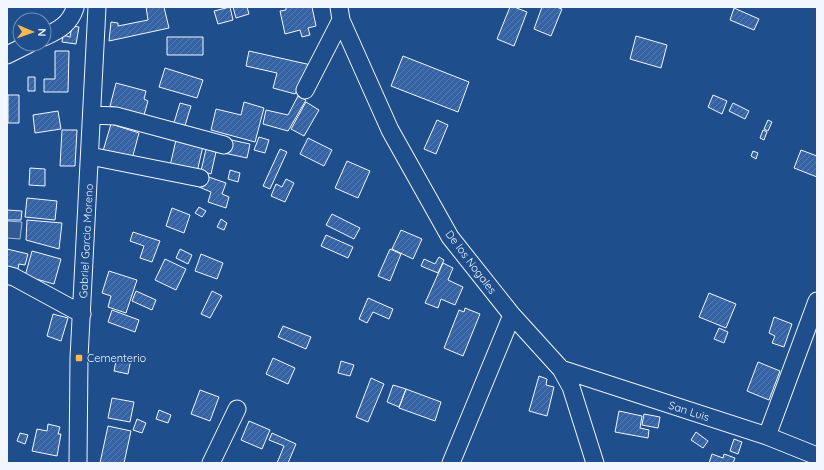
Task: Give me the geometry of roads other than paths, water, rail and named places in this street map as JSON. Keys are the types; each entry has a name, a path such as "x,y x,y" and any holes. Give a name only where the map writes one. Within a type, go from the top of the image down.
{"street":[{"path":"52,33 64,26 72,17 74,7 97,14"},
{"path":"305,90 340,13"},
{"name":"De los Nogales","path":"340,13 390,130 450,237 512,314 561,369 572,387 595,463"},
{"name":"Gabriel Garcia Moreno","path":"78,463 79,358 97,14"},
{"path":"92,115 116,116 224,145"},
{"path":"90,156 200,178"},
{"path":"7,275 14,277 82,314"},
{"path":"767,436 817,301"},
{"path":"451,463 512,314"},
{"name":"San Luis","path":"561,369 767,436 817,456"},
{"path":"211,463 237,409"}],"place":[{"name":"Cementerio","path":"79,358"}]}
